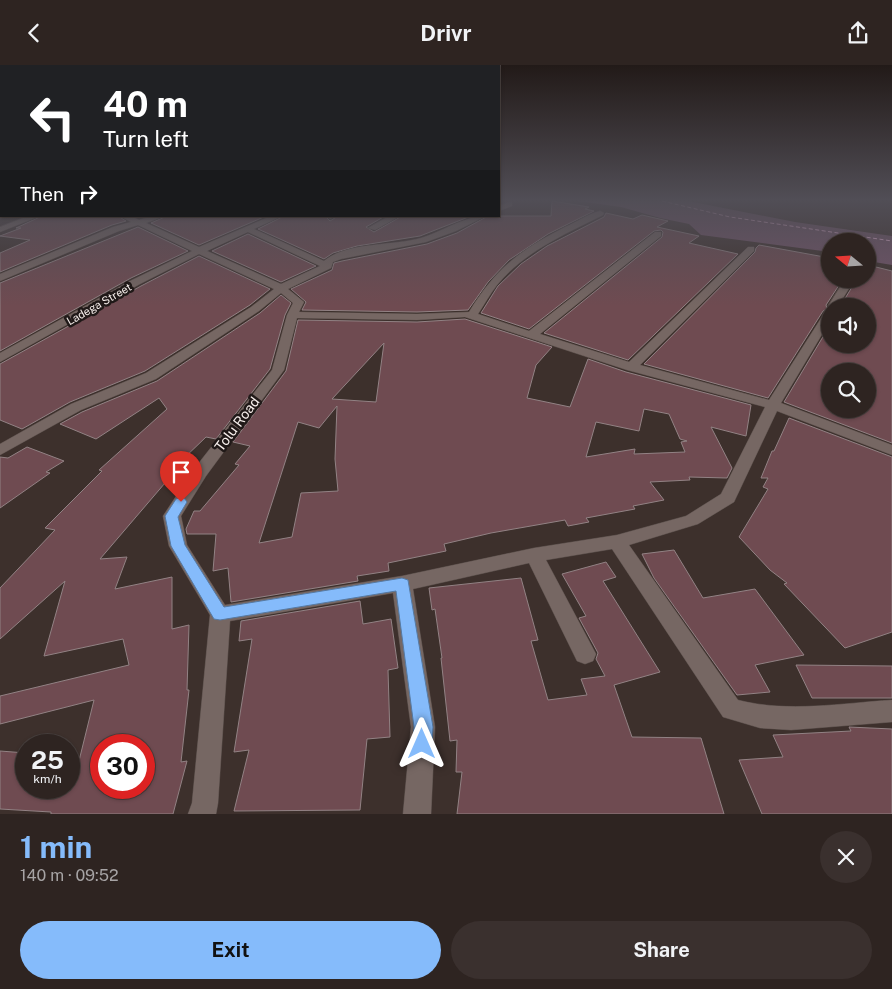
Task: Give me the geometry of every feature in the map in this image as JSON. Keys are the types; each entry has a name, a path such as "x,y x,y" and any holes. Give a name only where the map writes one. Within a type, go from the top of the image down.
{"street":[{"path":"0,278 96,236"},
{"name":"Tolu Road","path":"165,236 281,288 299,302 292,315 278,370 200,473 172,516 178,546 220,614"},
{"name":"Ladega Street","path":"0,358 136,282 232,236"},
{"path":"263,236 328,265"},
{"path":"0,450 76,407 151,376 255,309 281,288 328,265 328,261 334,257 362,249 403,245 433,236"},
{"path":"472,316 493,283 519,259 557,236"},
{"path":"531,335 656,236"},
{"path":"631,367 751,249"},
{"path":"292,315 417,317 466,314 631,367 773,405 892,451"},
{"path":"202,814 205,803 220,614 402,584 534,555 618,542 692,520 728,498 773,405 821,327"},
{"path":"618,542 731,709 760,717 791,719 892,711"},
{"path":"534,555 585,654"},
{"path":"402,584 423,727 417,814"}],"shaded area":[{"path":"708,236 821,236 821,251"},
{"path":"876,236 892,236 892,265 876,262"}],"building":[{"path":"0,236 86,236 0,272 0,253 30,240"},
{"path":"116,236 157,236 188,251 131,278 0,351 0,283"},
{"path":"179,236 220,236 199,245"},
{"path":"244,236 252,236 316,266 281,282 212,251"},
{"path":"273,236 420,236 357,246 333,253 324,259"},
{"path":"449,236 545,236 509,260 488,282 468,310 417,312 302,310 306,302 291,289 332,270 334,263 427,244"},
{"path":"567,236 648,236 529,329 481,313 498,286 521,264 547,246"},
{"path":"699,236 689,243 738,254 628,360 544,333 662,237"},
{"path":"759,245 821,256 821,288 837,288 831,298 821,298 821,314 768,398 644,364 755,252"},
{"path":"199,256 270,289 250,305 145,371 70,402 22,429 0,420 0,364"},
{"path":"876,267 892,271 892,443 826,418 876,418 876,363 821,363 821,416 784,402 821,340 821,353 876,353 876,298 845,298 851,288 876,288"},
{"path":"281,295 291,303 285,315 270,369 216,439 206,437 181,461 187,462 178,471 182,472 170,484 165,483 100,559 127,557 115,589 172,577 172,629 189,625 187,690 189,690 181,762 187,761 173,814 51,814 51,812 0,809 0,751 15,752 15,799 80,799 80,757 94,700 0,724 0,696 129,665 123,639 44,656 65,581 0,639 0,588 55,530 45,528 102,471 99,470 167,409 159,398 96,439 60,424 82,412 157,381 260,313"},
{"path":"465,319 552,347 536,365 527,398 570,407 588,359 626,372 751,405 746,436 711,427 732,468 727,478 689,477 690,480 650,482 664,500 633,506 635,509 586,518 589,522 568,526 565,520 491,533 444,544 446,551 388,563 389,571 357,576 358,581 231,602 228,568 213,571 216,534 187,534 186,529 194,511 200,511 239,465 235,464 250,446 233,442 286,371 298,320 417,322","holes":["384,343 376,402 332,399","337,406 335,459 338,491 301,493 292,537 259,543 298,422 319,428","644,409 669,414 680,439 687,441 681,442 685,452 634,454 635,449 586,457 596,422 639,431"]},
{"path":"789,418 892,457 892,632 845,648 784,584 787,583 770,570 739,537 768,489 763,487 768,478 761,478"},
{"path":"27,447 64,461 46,472 50,473 0,508 0,457 8,458"},
{"path":"674,550 703,598 755,589 804,655 755,665 770,692 737,695 654,578 642,554"},
{"path":"606,562 616,577 603,581 660,672 614,685 632,737 701,738 724,814 457,814 462,772 456,772 457,740 450,741 442,658 435,609 432,610 429,588 521,578 538,640 531,641 548,700 587,695 581,679 605,676 596,659 598,653 579,618 586,616 562,574"},
{"path":"360,601 363,624 391,619 398,668 388,670 390,737 367,739 360,810 234,811 249,750 234,752 252,639 239,641 241,621"},
{"path":"796,665 892,666 892,698 812,698"},
{"path":"849,727 892,729 892,814 762,814 739,760 783,757 773,735 851,731"}],"ferry route":[{"path":"858,236 892,241"}],"route":[{"path":"181,502 172,516 178,546 220,614 402,584 423,727 422,744"}]}
